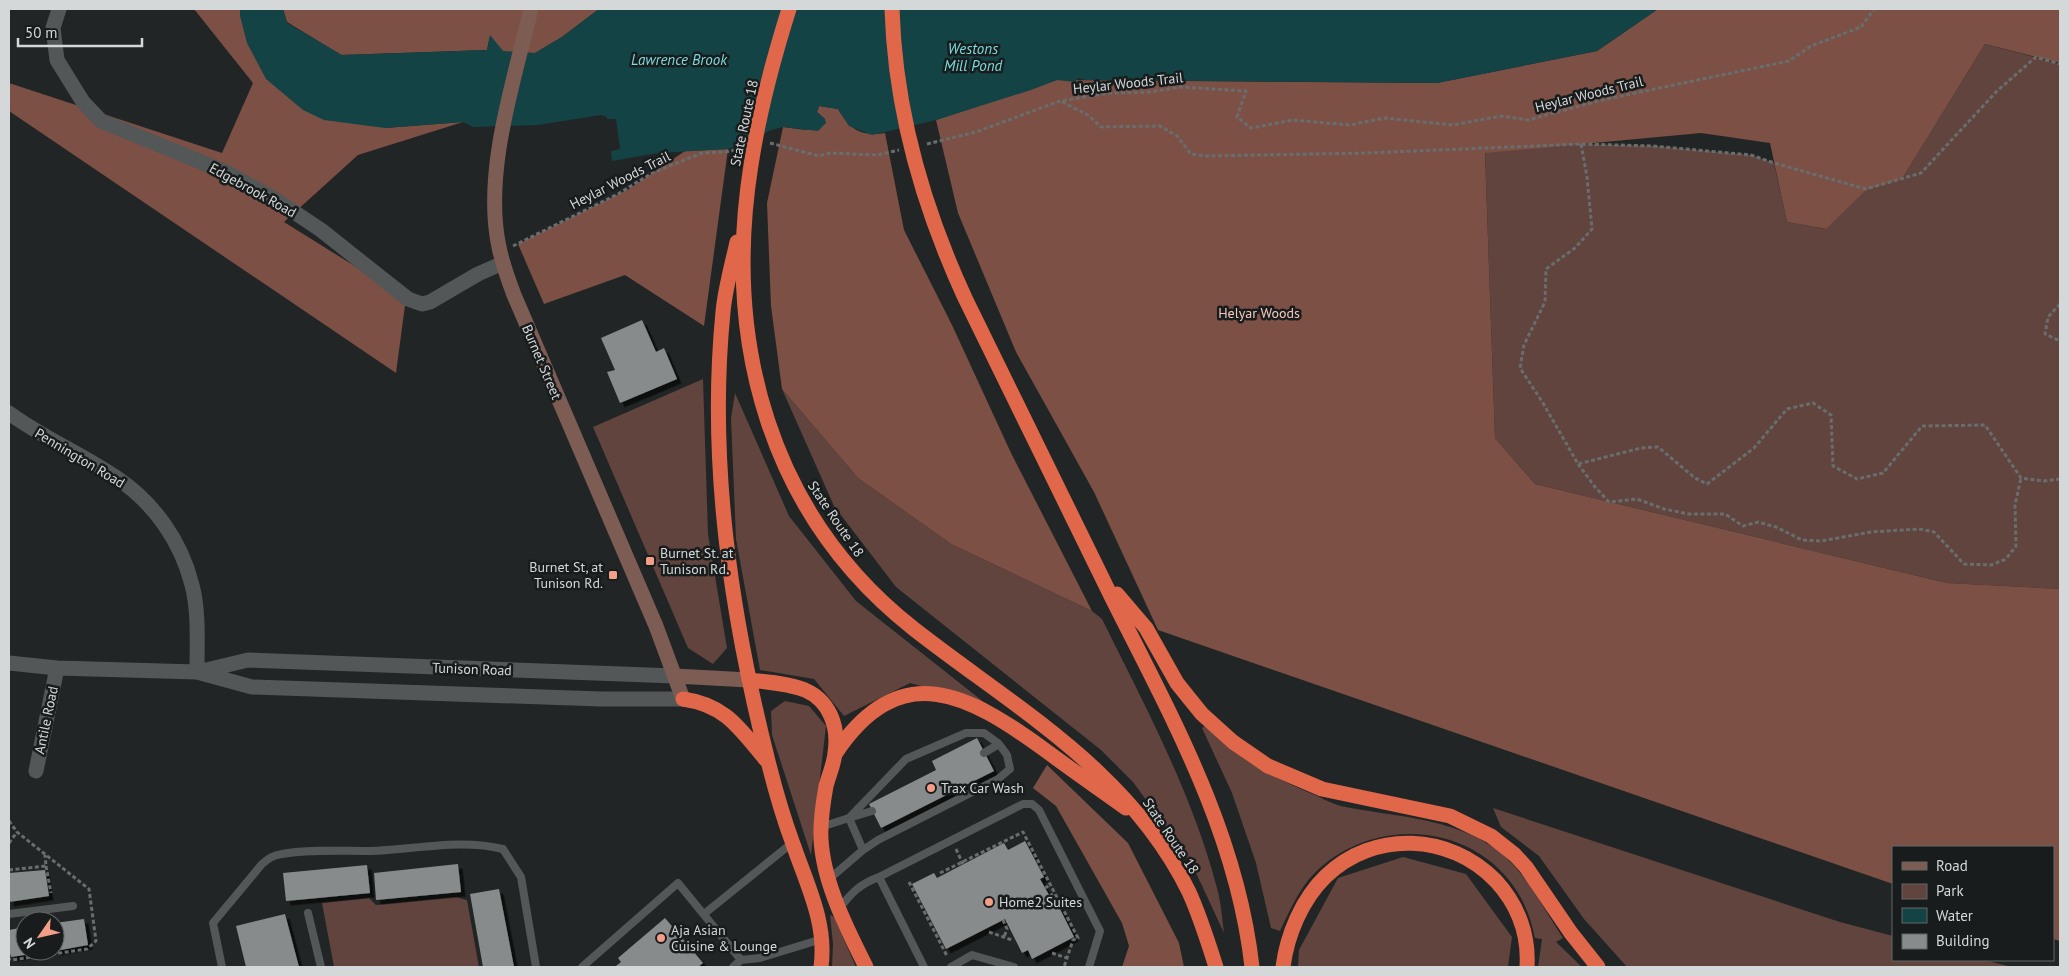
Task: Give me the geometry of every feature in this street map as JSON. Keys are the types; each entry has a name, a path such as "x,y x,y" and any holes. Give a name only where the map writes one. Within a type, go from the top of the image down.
{"highway":[{"name":"State Route 18","path":"788,9 757,132 747,197 744,242 745,321 752,365 771,436 788,474 810,514 834,549 874,594 917,632 1076,751 1118,790 1146,823 1167,854 1188,892 1204,928 1216,967"},
{"path":"892,9 902,104 914,159 940,241 965,298 1192,758 1216,815 1237,883 1252,967"},
{"path":"747,197 723,311 719,413 721,482 727,548 735,610 768,762 792,843 817,911 822,939 821,967"},
{"path":"1102,576 1146,628 1177,683 1202,714 1234,742 1268,766 1314,786 1341,794 1450,816 1492,836 1516,855 1526,867 1571,933 1598,967"},
{"path":"749,680 796,687 819,699 829,710 835,725 835,754 827,785 821,826 822,855 828,880 866,967"},
{"path":"835,754 859,722 873,710 888,702 899,697 925,693 952,696 976,705 1004,721 1146,823"},
{"path":"684,699 703,702 723,714 740,729 768,762"},
{"path":"1283,967 1288,943 1301,911 1324,877 1344,861 1368,850 1396,843 1410,842 1424,843 1454,851 1480,867 1496,882 1509,898 1520,919 1526,945 1527,967"}],"street":[{"name":"Edgebrook Road","path":"59,9 53,28 57,60 83,102 101,121 228,174 276,200 321,230 408,299 422,304 430,302 478,274 503,263"},
{"name":"Burnet Street","path":"531,9 503,131 495,190 498,246 546,372 656,626 684,699"},
{"name":"Pennington Road","path":"9,414 117,478 141,497 162,520 179,550 192,586 196,628 197,672"},
{"name":"Tunison Road","path":"197,672 248,660 749,680"},
{"name":"Tunison Road","path":"9,663 57,668 197,672 252,687 609,700 684,699"},
{"name":"Antile Road","path":"36,771 57,668"},
{"path":"480,695 481,669"}],"lane":[{"path":"828,880 863,850 878,840 998,779 1010,769 1006,755 1000,744 984,733 966,733 906,759 849,818"},
{"path":"984,752 1000,744"},
{"path":"840,908 852,892 866,882 1023,804 1034,804 1039,810 1100,931 1089,967"},
{"path":"821,826 872,811"},
{"path":"849,818 863,850"},
{"path":"704,914 792,843"},
{"path":"222,967 213,923 262,864 271,857 282,854 331,850 371,851 421,846 486,844 503,849 522,877 536,967"},
{"path":"879,877 924,967"},
{"path":"582,967 678,883 741,960"},
{"path":"9,914 73,906"},
{"path":"308,913 321,967"},
{"path":"733,967 741,960 760,958 822,939"},
{"path":"951,967 972,955 1014,967"}],"path":[{"name":"Heylar Woods Trail","path":"922,145 976,132 1060,101 1110,93 1150,92 1180,87 1246,91 1237,117 1251,128 1293,120 1350,125 1385,118 1453,125 1501,116 1528,120 1602,100 1789,61 1810,46 1861,27 1874,9"},
{"path":"1060,101 1088,115 1101,127 1160,126 1177,136 1190,154 1207,156 1367,153 1581,144 1653,146 1751,154 1774,163 1866,190 1921,173 1997,91 2036,57 2060,64"},
{"path":"768,142 819,156 830,153 877,155 904,149"},
{"path":"1581,144 1587,177 1592,229 1575,248 1546,269 1545,302 1524,345 1520,368 1543,403 1578,464 1609,502 1637,498 1664,508 1689,514 1725,514 1743,526 1758,522 1776,527 1802,540 1821,541 1871,532 1919,529 1934,532 1964,564 1991,565 2006,560 2016,546 2014,505 2021,478"},
{"name":"Heylar Woods Trail","path":"498,246 512,246 618,194 652,173 694,156 702,153 725,152 742,148"},
{"path":"2060,304 2048,317 2044,334 2060,341"},
{"path":"1578,464 1641,448 1658,447 1695,478 1708,484 1754,448 1787,409 1814,404 1831,415 1833,466 1857,479 1882,473 1922,426 1984,425 2021,478 2044,481 2060,479"},
{"path":"9,843 17,832"},
{"path":"940,873 1023,832 1078,938 1073,940 1064,967"},
{"path":"45,855 51,893"},
{"path":"9,870 46,866"},
{"path":"909,882 947,956"},
{"path":"1045,888 1050,885"},
{"path":"1003,920 1007,929 1004,937"},
{"path":"989,932 1012,940"},
{"path":"1052,953 1067,958"}],"green space":[{"path":"194,9 240,9 240,16 385,128 463,122 358,155 284,222 406,298 396,373 9,111 9,83 222,153 253,83"},
{"path":"283,9 599,9 562,37 535,53 503,52 490,36 487,50 341,55 287,22"},
{"name":"Helyar Woods","path":"1658,9 2060,9 2060,63 1985,44 1902,179 1866,190 1826,229 1787,222 1770,143 1701,133 1485,153 1495,438 1535,484 1947,583 2060,589 2060,941 2054,939 2054,846 1892,846 1892,884 1158,630 1094,492 1016,352 958,213 936,120 1057,80 1437,83 1597,51"},
{"path":"1985,44 2060,64 2060,589 1947,583 1535,484 1495,438 1485,152 1581,144 1653,146 1751,155 1774,163 1787,222 1825,229 1866,189 1902,179"},
{"path":"819,106 838,109 847,122 857,130 869,134 885,133 904,230 952,325 1011,453 1092,611 951,544 858,478 782,389 771,306 767,203 783,127 806,130 825,119 817,112"},
{"path":"728,149 704,326 625,275 544,304 518,244 629,189 685,151"},
{"path":"703,379 708,534 727,648 713,664 688,648 593,427"},
{"path":"782,389 858,478 951,544 1092,611 1102,619 1151,717 1195,818 1217,888 1224,933 1197,875 1180,846 1133,782 1101,750 896,587 834,506"},
{"path":"735,393 789,516 856,601 985,703 910,683 844,716 814,679 760,670 736,539 731,418"},
{"path":"785,701 809,706 826,726 811,855 772,735 771,711"},
{"path":"1205,726 1230,748 1254,765 1329,802 1341,806 1442,824 1480,839 1497,850 1517,869 1563,938 1556,942 1582,967 1538,967 1542,939 1535,938 1530,918 1521,898 1503,874 1481,855 1456,842 1429,835 1401,834 1372,839 1345,850 1321,867 1308,881 1297,897 1280,931 1271,928 1256,863 1232,793 1202,728"},
{"path":"1047,765 1128,843 1179,943 1184,967 1122,967 1129,946 1122,923 1056,806 1033,788"},
{"path":"1493,808 1840,922 1892,936 1892,961 1988,961 2012,967 1627,967 1584,919 1539,856 1501,827"},
{"path":"1403,857 1466,874 1512,937 1508,967 1298,967 1299,950 1338,878"},
{"path":"456,897 467,900 479,967 334,967 322,903 369,898 376,905"},
{"path":"830,915 834,917 856,967 832,967 833,944"}],"water":[{"path":"240,9 283,9 287,23 342,55 487,50 490,35 503,51 535,53 562,37 599,9 1658,9 1597,51 1437,83 1086,80 1078,78 1075,82 1057,80 936,120 872,135 849,126 838,109 819,106 817,112 825,119 826,123 818,131 783,127 771,130 746,143 728,149 658,153 612,161 611,151 620,149 616,119 607,119 607,117 601,115 538,125 473,127 463,122 385,128 324,120 303,110 266,79 247,43"}],"building":[{"path":"642,320 656,352 664,348 677,379 620,403 607,372 615,370 601,338"},
{"name":"Trax Car Wash","path":"977,738 994,771 881,828 869,804 936,770 932,761"},
{"name":"Home2 Suites","path":"1025,841 1044,877 1040,879 1049,895 1052,893 1074,937 1032,959 1028,950 1022,953 1005,919 946,949 912,884 934,873 937,878 1004,843 1008,850"},
{"path":"458,864 461,892 376,900 374,873"},
{"path":"367,865 370,893 286,901 283,873"},
{"path":"45,870 49,896 9,902 9,873"},
{"path":"499,889 514,967 483,967 470,894"},
{"path":"285,914 299,967 246,967 236,926"},
{"name":"Aja Asian Cuisine & Lounge","path":"665,918 703,963 698,967 616,966 621,962 618,958"},
{"path":"84,919 88,945 65,949 65,922"},
{"path":"15,929 15,956 11,957 9,950 9,930"}],"place":[{"name":"Burnet St. at Tunison Rd.","path":"650,561"},
{"name":"Burnet St, at Tunison Rd.","path":"613,575"},
{"name":"Trax Car Wash","path":"931,788"},
{"name":"Home2 Suites","path":"989,902"},
{"name":"Aja Asian Cuisine & Lounge","path":"661,938"}],"water label":[{"name":"Westons Mill Pond","path":"973,58"},
{"name":"Lawrence Brook","path":"679,60"}]}
